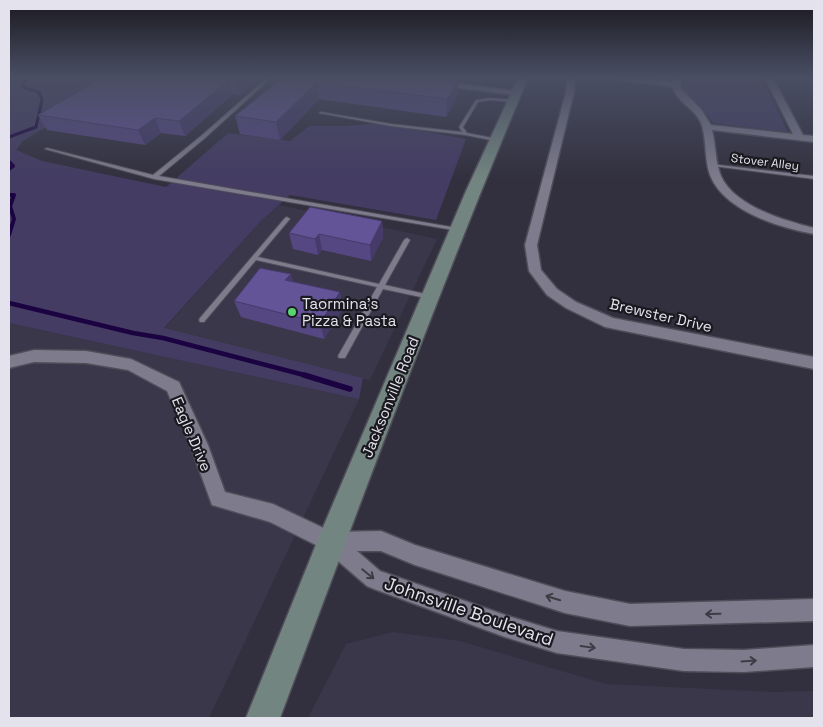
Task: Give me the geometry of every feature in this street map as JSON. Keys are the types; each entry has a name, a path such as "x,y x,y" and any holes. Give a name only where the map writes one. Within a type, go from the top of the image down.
{"main road":[{"name":"Jacksonville Road","path":"262,718 457,230 508,112"}],"street":[{"name":"Brewster Drive","path":"565,112 531,245 535,271 552,292 571,305 610,323 814,363"},
{"path":"697,112 704,119 718,183 736,200 779,222 814,231"},
{"path":"787,112 800,138"},
{"path":"706,127 814,140"},
{"name":"Eagle Drive","path":"9,362 34,356 86,357 131,365 173,388 219,499 273,513 331,542"},
{"path":"331,542 381,540 416,555 565,602 630,615 747,614 814,610"},
{"name":"Johnsville Boulevard","path":"331,542 374,578 505,626 557,642 684,660 744,662 814,656"}],"lane":[{"path":"154,176 231,112"},
{"path":"465,134 461,127 470,112"},
{"path":"321,114 496,140"},
{"path":"47,149 154,176 457,230"},
{"name":"Stover Alley","path":"713,165 814,178"},
{"path":"202,320 287,219"},
{"path":"342,356 407,240"},
{"path":"254,258 430,297"}],"shaded area":[{"path":"9,112 71,112 23,141 16,150 42,161 166,187 228,133 290,141 309,126 346,126 382,123 466,139 436,220 290,195 262,220 164,328 363,378 359,399 9,323"},
{"path":"705,112 778,112 788,132 713,123"},
{"path":"279,205 437,239 370,380 164,329 262,220"},
{"path":"9,323 359,399 209,718 9,718"},
{"path":"393,632 460,641 606,684 772,692 814,691 814,718 308,718 346,644"}],"building":[{"path":"43,112 190,112 179,121 155,118 138,130 38,115"},
{"path":"240,112 286,112 276,122 235,116"},
{"path":"310,207 382,221 370,245 319,234 315,239 289,233"},
{"path":"260,268 291,274 285,280 340,292 320,323 234,301"}],"waterway":[{"path":"9,137 36,127 39,112"},
{"path":"9,162 13,166 9,169"},
{"path":"9,195 14,195 10,206 14,219 9,235"},
{"path":"9,303 133,333 163,338 308,376"},
{"path":"304,375 350,389"}],"place":[{"name":"Taormina's Pizza & Pasta","path":"292,312"}]}
